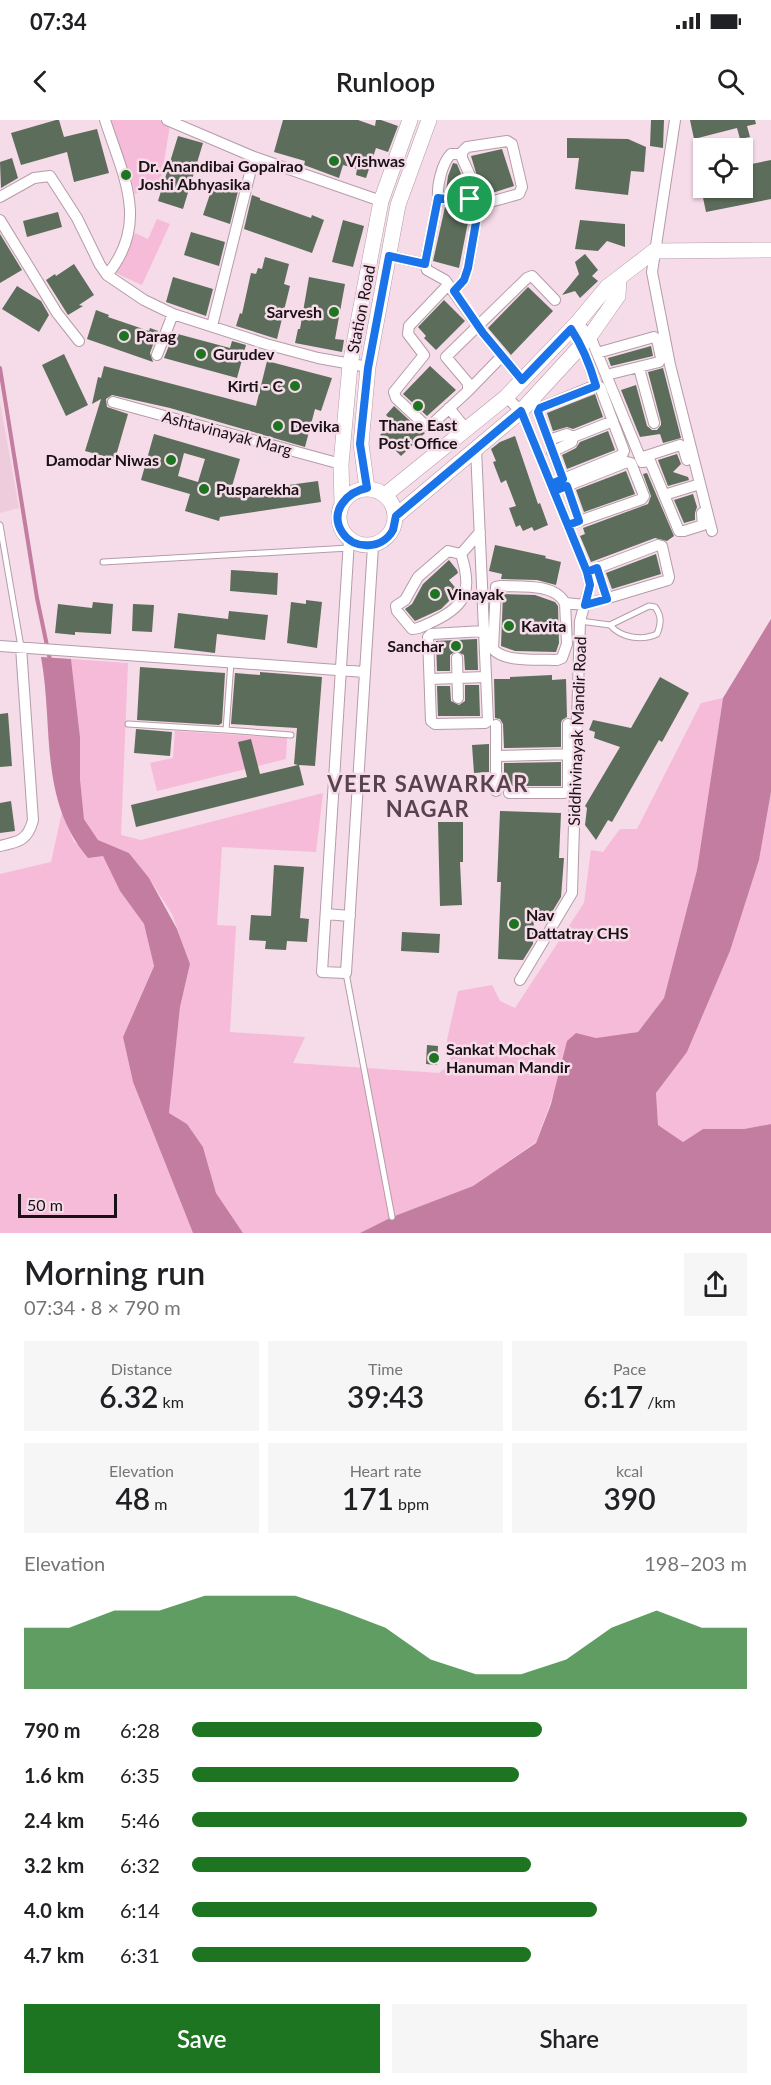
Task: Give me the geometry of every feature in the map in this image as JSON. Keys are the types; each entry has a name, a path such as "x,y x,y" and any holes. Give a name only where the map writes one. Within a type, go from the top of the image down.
{"main road":[{"name":"Station Road","path":"342,503 341,464 350,365 381,201 410,120"},
{"name":"Station Road","path":"367,488 360,444 368,368 398,205 429,120"},
{"path":"385,495 506,397 574,326 607,287 654,251 771,250"},
{"path":"396,516 521,411 586,340 618,296 619,278"},
{"path":"343,444 360,444"},
{"path":"367,488 385,495 392,504 396,516 393,529 385,540 373,546 349,544 342,532 338,513 348,495 367,488"}],"street":[{"path":"105,120 131,202 130,230 117,262 106,275"},
{"path":"167,120 254,157 381,201"},
{"path":"675,120 652,272 697,485 712,531"},
{"path":"438,198 474,202 519,194 522,187 512,144 507,141 467,147 462,154"},
{"path":"462,154 451,154 446,159 425,264 427,270 445,280 483,333 522,380"},
{"path":"424,356 408,334 409,326 451,288 464,280 468,268 474,202 472,180 462,154"},
{"path":"212,326 254,157"},
{"path":"0,197 34,178 50,176 77,218 106,275 144,300 173,314 212,326 318,358 368,368"},
{"path":"0,220 57,313 79,341"},
{"path":"389,256 425,264"},
{"path":"424,356 446,357 527,278 532,276 555,300"},
{"path":"157,355 173,314"},
{"path":"574,326 597,353 640,458 642,462 650,461 680,531 703,525 702,504"},
{"path":"597,353 654,337 657,339 661,358 659,362 606,375"},
{"path":"553,488 622,455 624,450 600,387 596,386 586,340"},
{"path":"424,356 394,392 396,398 425,425 430,426 502,356"},
{"path":"446,357 468,383 468,391"},
{"path":"670,365 666,367 683,431"},
{"path":"639,368 654,423"},
{"path":"565,483 627,462 631,463 644,496 642,500 573,523 565,483 538,412 540,408 596,386"},
{"path":"506,397 521,411"},
{"name":"Ashtavinayak Marg","path":"113,402 341,464"},
{"path":"449,408 466,429"},
{"name":"Siddhivinayak Mandir Road","path":"520,980 572,893 572,754 580,621 592,570 573,523 553,488 521,411"},
{"path":"549,440 567,434 573,437 613,422"},
{"path":"552,452 572,442 573,437"},
{"path":"640,458 680,445 683,447 697,485"},
{"path":"476,449 488,721 485,723 435,724 431,721 428,637 431,634 484,631"},
{"path":"664,495 697,485"},
{"path":"461,554 480,532"},
{"path":"349,544 322,972 346,973 373,546"},
{"path":"565,603 567,644 562,658 557,660 511,658 496,653 493,649 496,587 501,585 546,590 557,593 565,603 585,605 607,599 668,580 662,546 658,545 592,570 607,599"},
{"path":"448,551 461,554 467,573 466,590 458,607 418,629 411,629 397,611 396,606 405,600 418,577 448,551"},
{"path":"0,646 365,672"},
{"path":"0,846 16,843 24,837 30,831 33,820 21,646"},
{"path":"457,658 458,698"},
{"path":"430,679 486,677"},
{"path":"509,793 564,793 568,790 572,754 568,724"},
{"path":"496,725 496,791"},
{"path":"496,756 572,754"},
{"path":"326,914 350,916"}],"lane":[{"path":"0,525 21,646"},
{"path":"103,562 349,544"},
{"path":"580,621 610,625 649,606 655,607 660,613 660,626 657,634 651,637 630,637 617,633 610,625"},
{"path":"226,730 231,662"},
{"path":"128,724 291,735"},
{"path":"346,973 392,1217"}],"shaded area":[{"path":"109,120 159,120 170,125 161,180 135,194 128,168 124,168"},
{"path":"157,219 170,224 142,285 116,273 135,233 148,239"},
{"path":"0,402 19,508 0,513"},
{"path":"771,619 771,792 759,860 730,951 687,1052 656,1093 658,1125 683,1142 703,1129 744,1129 771,1124 771,1233 360,1233 392,1217 473,1186 536,1143 551,1104 567,1041 576,1033 596,1038 638,1032 664,998 697,870 723,698"},
{"path":"41,657 71,659 80,737 80,779 84,819 98,840 129,853 149,878 177,929 190,964 180,1007 169,1113 187,1124 203,1147 216,1193 243,1233 193,1233 133,1082 123,1037 154,966 144,924 120,891 103,856 88,858 72,835 61,811 51,762"},
{"path":"71,659 128,663 121,835 141,840 323,793 316,852 222,847 217,925 236,926 230,1032 305,1037 293,1063 439,1073 451,1063 447,1040 458,991 492,985 500,1001 515,1008 584,903 591,850 603,852 620,829 637,829 701,703 723,698 697,870 664,998 638,1032 596,1038 576,1033 536,1142 473,1186 392,1217 360,1233 243,1233 216,1193 203,1147 187,1124 169,1113 180,1007 190,964 172,914 149,878 129,853 98,840 84,819 80,779 80,737"},
{"path":"175,731 287,738 286,759 157,791 150,763 173,758"},
{"path":"771,792 771,1124 744,1129 703,1129 683,1142 658,1125 656,1093 687,1052 730,951 759,860"},
{"path":"62,812 74,842 103,856 120,891 144,924 154,965 123,1037 133,1082 193,1233 0,1233 0,874 51,862"}],"building":[{"path":"59,120 64,137 97,129 109,173 74,182 67,152 21,165 11,133"},
{"path":"283,120 358,120 375,126 376,120 381,120 398,126 388,152 376,148 366,178 356,175 357,169 343,165 339,178 304,165 305,161 274,152"},
{"path":"651,120 664,120 663,148 650,146"},
{"path":"690,120 755,120 756,124 747,126 750,137 740,138 737,128 694,138"},
{"path":"178,136 203,143 183,209 158,201"},
{"path":"567,138 628,139 646,147 644,172 631,171 628,195 575,189 579,158 567,158"},
{"path":"502,149 514,186 483,196 471,156"},
{"path":"12,158 18,178 1,188 0,162"},
{"path":"771,160 771,199 706,212 703,198 753,198 753,164"},
{"path":"453,163 457,164 464,181 461,194 446,191"},
{"path":"213,185 238,191 230,224 203,215"},
{"path":"252,195 311,218 312,215 324,220 312,253 244,229"},
{"path":"445,207 470,212 459,268 433,261"},
{"path":"58,212 62,227 27,237 23,221"},
{"path":"343,220 364,226 353,267 332,262"},
{"path":"580,220 625,224 625,247 607,241 598,251 575,249"},
{"path":"191,232 225,242 219,266 184,255"},
{"path":"0,234 22,270 0,283"},
{"path":"585,254 598,270 592,276 598,281 580,298 575,291 562,295 579,274 575,262"},
{"path":"265,257 289,264 284,284 290,286 277,339 236,326 240,313 242,314 251,273 256,274 258,268 262,269"},
{"path":"74,264 94,295 79,305 83,306 68,315 46,280"},
{"path":"173,277 213,289 206,316 166,302"},
{"name":"Sarvesh","path":"309,277 345,284 335,339 344,340 342,352 295,343 298,329 300,329"},
{"path":"17,286 41,301 49,315 39,332 2,309"},
{"path":"528,287 553,311 511,355 488,328"},
{"path":"444,300 465,321 436,350 424,338 426,336 418,327"},
{"name":"Parag","path":"96,310 109,315 108,317 149,331 150,328 158,331 150,353 153,362 87,339"},
{"name":"Gurudev","path":"174,333 230,348 232,341 246,345 237,378 164,358"},
{"path":"651,346 653,356 611,366 608,358"},
{"path":"64,354 88,405 66,416 42,365"},
{"path":"267,361 332,378 321,411 315,409 305,447 170,408 112,395 106,399 107,407 128,414 115,459 85,451 101,399 92,404 98,377 101,378 104,366 256,406"},
{"path":"430,366 456,390 427,416 403,394"},
{"path":"663,368 681,438 663,443 660,434 640,437 621,390 636,385 647,426 652,430 657,430 661,422 648,372"},
{"path":"595,394 603,417 573,429 567,427 553,431 547,413"},
{"path":"394,406 425,433 401,456 380,435 393,422 386,415"},
{"path":"608,431 615,450 567,469 562,455 576,448 580,442"},
{"path":"154,434 240,459 230,493 318,481 321,502 220,517 219,521 185,511 190,494 141,480","holes":["184,453 205,459 198,482 178,476"]},
{"path":"515,436 538,504 540,503 548,525 534,531 532,527 523,531 520,525 516,527 509,508 516,506 506,480 501,483 493,462 496,461 491,449 500,442"},
{"path":"677,454 681,464 673,472 688,477 689,480 668,486 658,460"},
{"path":"626,471 635,494 584,512 576,490"},
{"path":"647,473 674,536 667,541 655,538 591,562 580,536 585,534 583,528 648,504 651,496 643,474"},
{"path":"693,494 697,507 695,520 684,523 674,500"},
{"path":"495,545 546,556 545,558 561,562 556,585 537,580 501,579 502,574 489,571"},
{"path":"656,554 661,574 612,589 606,573"},
{"name":"Vinayak","path":"449,560 458,573 449,580 458,591 441,609 415,621 405,609 412,604 423,584"},
{"path":"231,570 278,573 277,595 230,591"},
{"name":"Kavita","path":"503,594 535,595 555,602 558,606 559,643 556,652 515,651 501,646"},
{"path":"306,600 322,602 317,648 287,643 291,602 306,604"},
{"path":"93,602 113,604 111,634 55,633 58,604 92,608"},
{"path":"133,604 154,605 152,632 132,631"},
{"path":"229,611 268,615 265,640 217,634 215,653 174,648 178,613 228,619"},
{"name":"Sanchar","path":"477,639 478,670 465,670 464,655 456,651 450,655 450,671 437,671 436,641"},
{"path":"140,667 225,673 222,723 219,725 137,720"},
{"path":"260,672 322,677 315,766 299,765 304,785 136,827 131,805 247,777 238,742 251,739 260,774 298,765 294,764 297,728 231,724 235,673 260,675"},
{"path":"552,675 552,680 566,679 567,717 561,723 561,747 504,748 503,724 500,719 495,718 494,679"},
{"path":"660,677 689,693 662,742 659,740 612,822 608,820 596,840 585,825 587,808 585,806 620,747 594,738 595,732 589,730 593,720 631,728"},
{"path":"465,685 479,685 480,716 438,716 437,686 450,686 451,701 459,705 465,701"},
{"path":"8,713 12,766 0,767 0,714"},
{"path":"136,729 172,732 170,756 134,753"},
{"path":"489,744 489,772 474,773 472,745"},
{"path":"561,762 561,786 509,786 504,788 504,763"},
{"path":"11,801 15,831 0,833 0,803"},
{"path":"500,811 561,813 559,858 564,858 561,897 549,917 534,916 533,944 523,960 498,959 501,882 497,882"},
{"path":"438,822 463,822 463,862 460,862 462,905 440,906"},
{"path":"274,865 304,867 300,918 309,919 307,942 287,941 286,950 265,949 266,941 249,940 251,915 271,916"},
{"path":"402,932 440,934 439,953 401,951"},
{"name":"Sankat Mochak Hanuman Mandir","path":"427,1045 438,1046 437,1065 426,1064"}],"waterway":[{"path":"0,368 37,598 50,660"}],"place":[{"name":"Vishwas","path":"334,161"},
{"name":"Dr. Anandibai Gopalrao Joshi Abhyasika","path":"126,175"},
{"name":"Sarvesh","path":"334,312"},
{"name":"Parag","path":"124,336"},
{"name":"Gurudev","path":"201,354"},
{"name":"Kirti - C","path":"295,386"},
{"name":"Thane East Post Office","path":"418,406"},
{"name":"Devika","path":"278,426"},
{"name":"Damodar Niwas","path":"171,460"},
{"name":"Pusparekha","path":"204,489"},
{"name":"Vinayak","path":"435,594"},
{"name":"Kavita","path":"509,626"},
{"name":"Sanchar","path":"456,646"},
{"name":"Nav Dattatray CHS","path":"514,924"},
{"name":"Sankat Mochak Hanuman Mandir","path":"434,1058"}],"district":[{"name":"VEER SAWARKAR NAGAR","path":"428,796"}],"route":[{"path":"470,199 467,202 438,198 425,264 389,256 368,368 360,444 367,488 348,495 342,503 338,513 342,532 349,540 360,545 373,546 385,540 393,529 396,516 521,411 587,572 590,585 585,605 607,599 597,568 587,572 568,525 579,521 567,486 554,491 551,484 563,479 538,412 540,408 596,386 588,360 582,345 571,329 522,380 483,333 454,291 464,280 468,268 479,205 470,199"}]}
